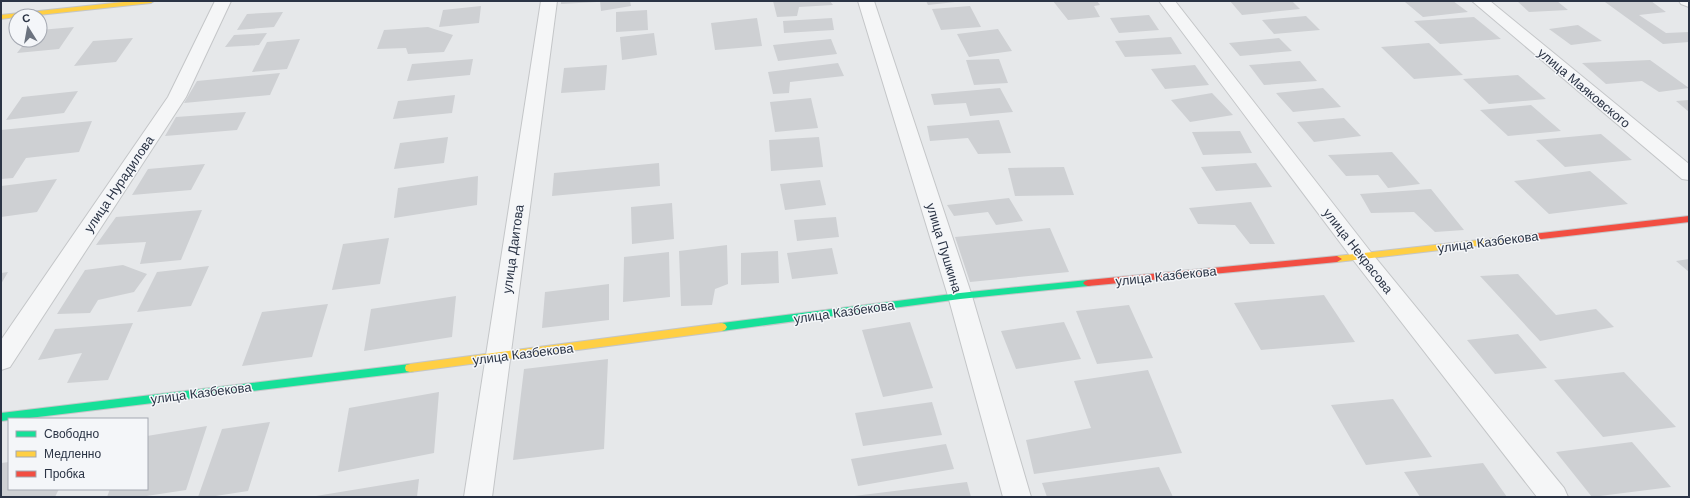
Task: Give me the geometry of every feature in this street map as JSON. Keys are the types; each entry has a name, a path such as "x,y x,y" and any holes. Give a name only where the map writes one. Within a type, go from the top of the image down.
{"street":[{"path":"1,17 151,1"},
{"name":"улица Нурадилова","path":"1,360 177,96 223,1"},
{"name":"улица Даитова","path":"478,497 549,1"},
{"name":"улица Пушкина","path":"866,1 960,296 1017,497"},
{"name":"улица Некрасова","path":"1166,1 1362,256 1554,497"},
{"name":"улица Маяковского","path":"1480,1 1689,174"},
{"name":"улица Казбекова","path":"1,416 498,358 960,296 1362,256 1689,219"}],"building":[{"path":"561,1 597,1 597,2 561,4"},
{"path":"600,1 630,1 631,6 601,11"},
{"path":"773,1 830,1 833,5 799,7 797,16 777,17"},
{"path":"926,1 955,1 955,2 928,5"},
{"path":"1053,1 1097,1 1100,5 1094,6 1100,17 1068,20"},
{"path":"1230,1 1292,1 1300,9 1242,15"},
{"path":"1453,1 1468,12 1423,17 1405,2"},
{"path":"1517,1 1557,1 1568,10 1529,12"},
{"path":"1651,1 1666,12 1639,15 1666,33 1689,32 1689,42 1663,44 1605,2"},
{"path":"481,6 479,23 439,27 443,10"},
{"path":"970,6 981,27 941,30 932,9"},
{"path":"647,10 648,30 616,32 616,12"},
{"path":"283,12 274,27 237,30 247,14"},
{"path":"1149,15 1159,30 1119,33 1110,18"},
{"path":"1306,16 1320,30 1274,34 1262,20"},
{"path":"1474,17 1501,39 1440,44 1414,21"},
{"path":"757,18 762,46 715,50 711,23"},
{"path":"832,18 834,30 784,33 783,21"},
{"path":"1578,25 1602,41 1571,45 1549,29"},
{"path":"74,27 59,49 17,53 21,48 48,48 48,29"},
{"path":"428,27 453,35 444,52 408,54 406,48 377,49 384,30"},
{"path":"998,29 1012,51 969,57 957,34"},
{"path":"267,33 259,45 225,47 234,35"},
{"path":"654,33 657,55 622,60 620,37"},
{"path":"1171,37 1182,54 1125,57 1115,41"},
{"path":"133,38 116,62 74,66 93,41"},
{"path":"1279,38 1292,51 1240,56 1229,43"},
{"path":"300,39 287,69 252,72 267,42"},
{"path":"831,39 837,54 778,61 773,45"},
{"path":"1429,43 1463,75 1414,79 1381,47"},
{"path":"473,59 470,75 407,81 412,64"},
{"path":"999,59 1008,83 974,85 966,60"},
{"path":"1650,60 1689,88 1659,92 1642,81 1606,84 1582,63"},
{"path":"1300,61 1317,81 1264,85 1249,65"},
{"path":"838,63 844,76 790,82 789,93 773,94 768,72"},
{"path":"607,65 605,90 561,93 564,68"},
{"path":"1195,65 1209,85 1165,89 1151,69"},
{"path":"280,73 270,95 184,103 197,81"},
{"path":"1518,75 1546,99 1489,104 1463,79"},
{"path":"1000,88 1013,112 970,116 966,103 934,105 931,94"},
{"path":"1323,88 1341,107 1293,112 1276,93"},
{"path":"78,91 64,113 6,120 22,97"},
{"path":"1212,93 1233,115 1190,122 1171,100"},
{"path":"455,95 452,113 393,119 398,101"},
{"path":"811,98 818,128 775,132 770,102"},
{"path":"1689,100 1689,112 1676,101"},
{"path":"1531,105 1561,131 1508,136 1480,110"},
{"path":"246,112 237,130 165,136 176,117"},
{"path":"1344,118 1361,136 1314,142 1297,122"},
{"path":"999,120 1011,153 978,154 968,138 930,141 927,126"},
{"path":"92,121 79,152 26,158 13,178 1,179 1,130"},
{"path":"1240,131 1252,153 1203,155 1192,132"},
{"path":"1601,134 1632,160 1565,167 1536,140"},
{"path":"448,137 444,163 394,169 400,143"},
{"path":"819,137 823,167 771,171 769,140"},
{"path":"1392,152 1420,184 1388,188 1378,175 1346,176 1328,155"},
{"path":"659,163 660,186 552,196 554,173"},
{"path":"1256,163 1272,187 1216,191 1201,167"},
{"path":"205,164 191,190 132,195 148,169"},
{"path":"1064,167 1074,195 1015,196 1008,168"},
{"path":"1590,171 1628,204 1549,214 1514,181"},
{"path":"478,176 477,205 394,218 398,188"},
{"path":"57,179 37,212 1,217 1,186"},
{"path":"820,180 826,205 785,210 780,184"},
{"path":"1431,189 1464,230 1435,232 1414,212 1371,213 1360,194"},
{"path":"1009,198 1023,221 996,225 988,212 954,216 947,205"},
{"path":"1251,202 1275,244 1250,244 1235,225 1198,224 1189,208"},
{"path":"672,203 674,239 632,244 631,207"},
{"path":"202,210 181,260 140,264 146,242 96,245 116,217"},
{"path":"836,217 839,237 797,241 794,220"},
{"path":"1050,228 1069,272 970,282 955,237"},
{"path":"389,238 380,284 332,290 343,244"},
{"path":"727,245 728,284 715,289 712,305 681,306 679,251"},
{"path":"832,248 838,274 792,279 787,253"},
{"path":"778,251 779,283 741,285 741,253"},
{"path":"669,252 670,297 623,302 624,257"},
{"path":"1689,259 1689,272 1676,261"},
{"path":"123,265 147,274 134,292 98,300 90,313 57,314 85,270"},
{"path":"209,266 191,306 137,312 157,272"},
{"path":"8,272 1,284 1,273"},
{"path":"1518,274 1556,315 1596,309 1614,327 1540,341 1480,276"},
{"path":"609,284 609,320 542,328 545,292"},
{"path":"1324,295 1355,342 1261,350 1234,303"},
{"path":"456,296 452,337 364,351 371,309"},
{"path":"328,304 312,357 242,366 262,312"},
{"path":"1129,305 1153,358 1097,364 1076,311"},
{"path":"910,322 933,388 883,397 862,330"},
{"path":"1064,322 1081,359 1016,369 1001,331"},
{"path":"133,323 108,380 67,383 82,353 38,360 55,329"},
{"path":"1518,334 1547,368 1495,374 1467,340"},
{"path":"608,359 604,449 513,460 524,369"},
{"path":"1148,370 1182,453 1034,474 1026,440 1091,428 1074,381"},
{"path":"1624,372 1676,427 1603,437 1554,380"},
{"path":"439,392 434,453 338,472 349,408"},
{"path":"1393,399 1432,457 1366,465 1331,405"},
{"path":"932,402 942,435 863,446 855,413"},
{"path":"270,422 248,491 209,497 198,497 222,429"},
{"path":"207,426 186,490 140,497 107,497 110,490 148,490 148,436"},
{"path":"1632,442 1671,487 1592,497 1556,452"},
{"path":"946,444 954,469 858,486 851,459"},
{"path":"8,462 8,490 58,490 55,497 1,497 1,463"},
{"path":"1483,463 1507,497 1420,497 1404,472"},
{"path":"1159,467 1173,497 1047,497 1042,483"},
{"path":"419,479 417,497 316,496"},
{"path":"967,482 971,497 854,497 854,496"}],"traffic: fast":[{"path":"722,327 960,296 1088,283"},
{"path":"1,417 410,368"}],"traffic: slow":[{"path":"1,17 151,1"},
{"path":"1337,259 1515,239"},
{"path":"410,368 722,327"}],"traffic: jam":[{"path":"1515,239 1689,219"},
{"path":"1088,283 1337,259"}]}
